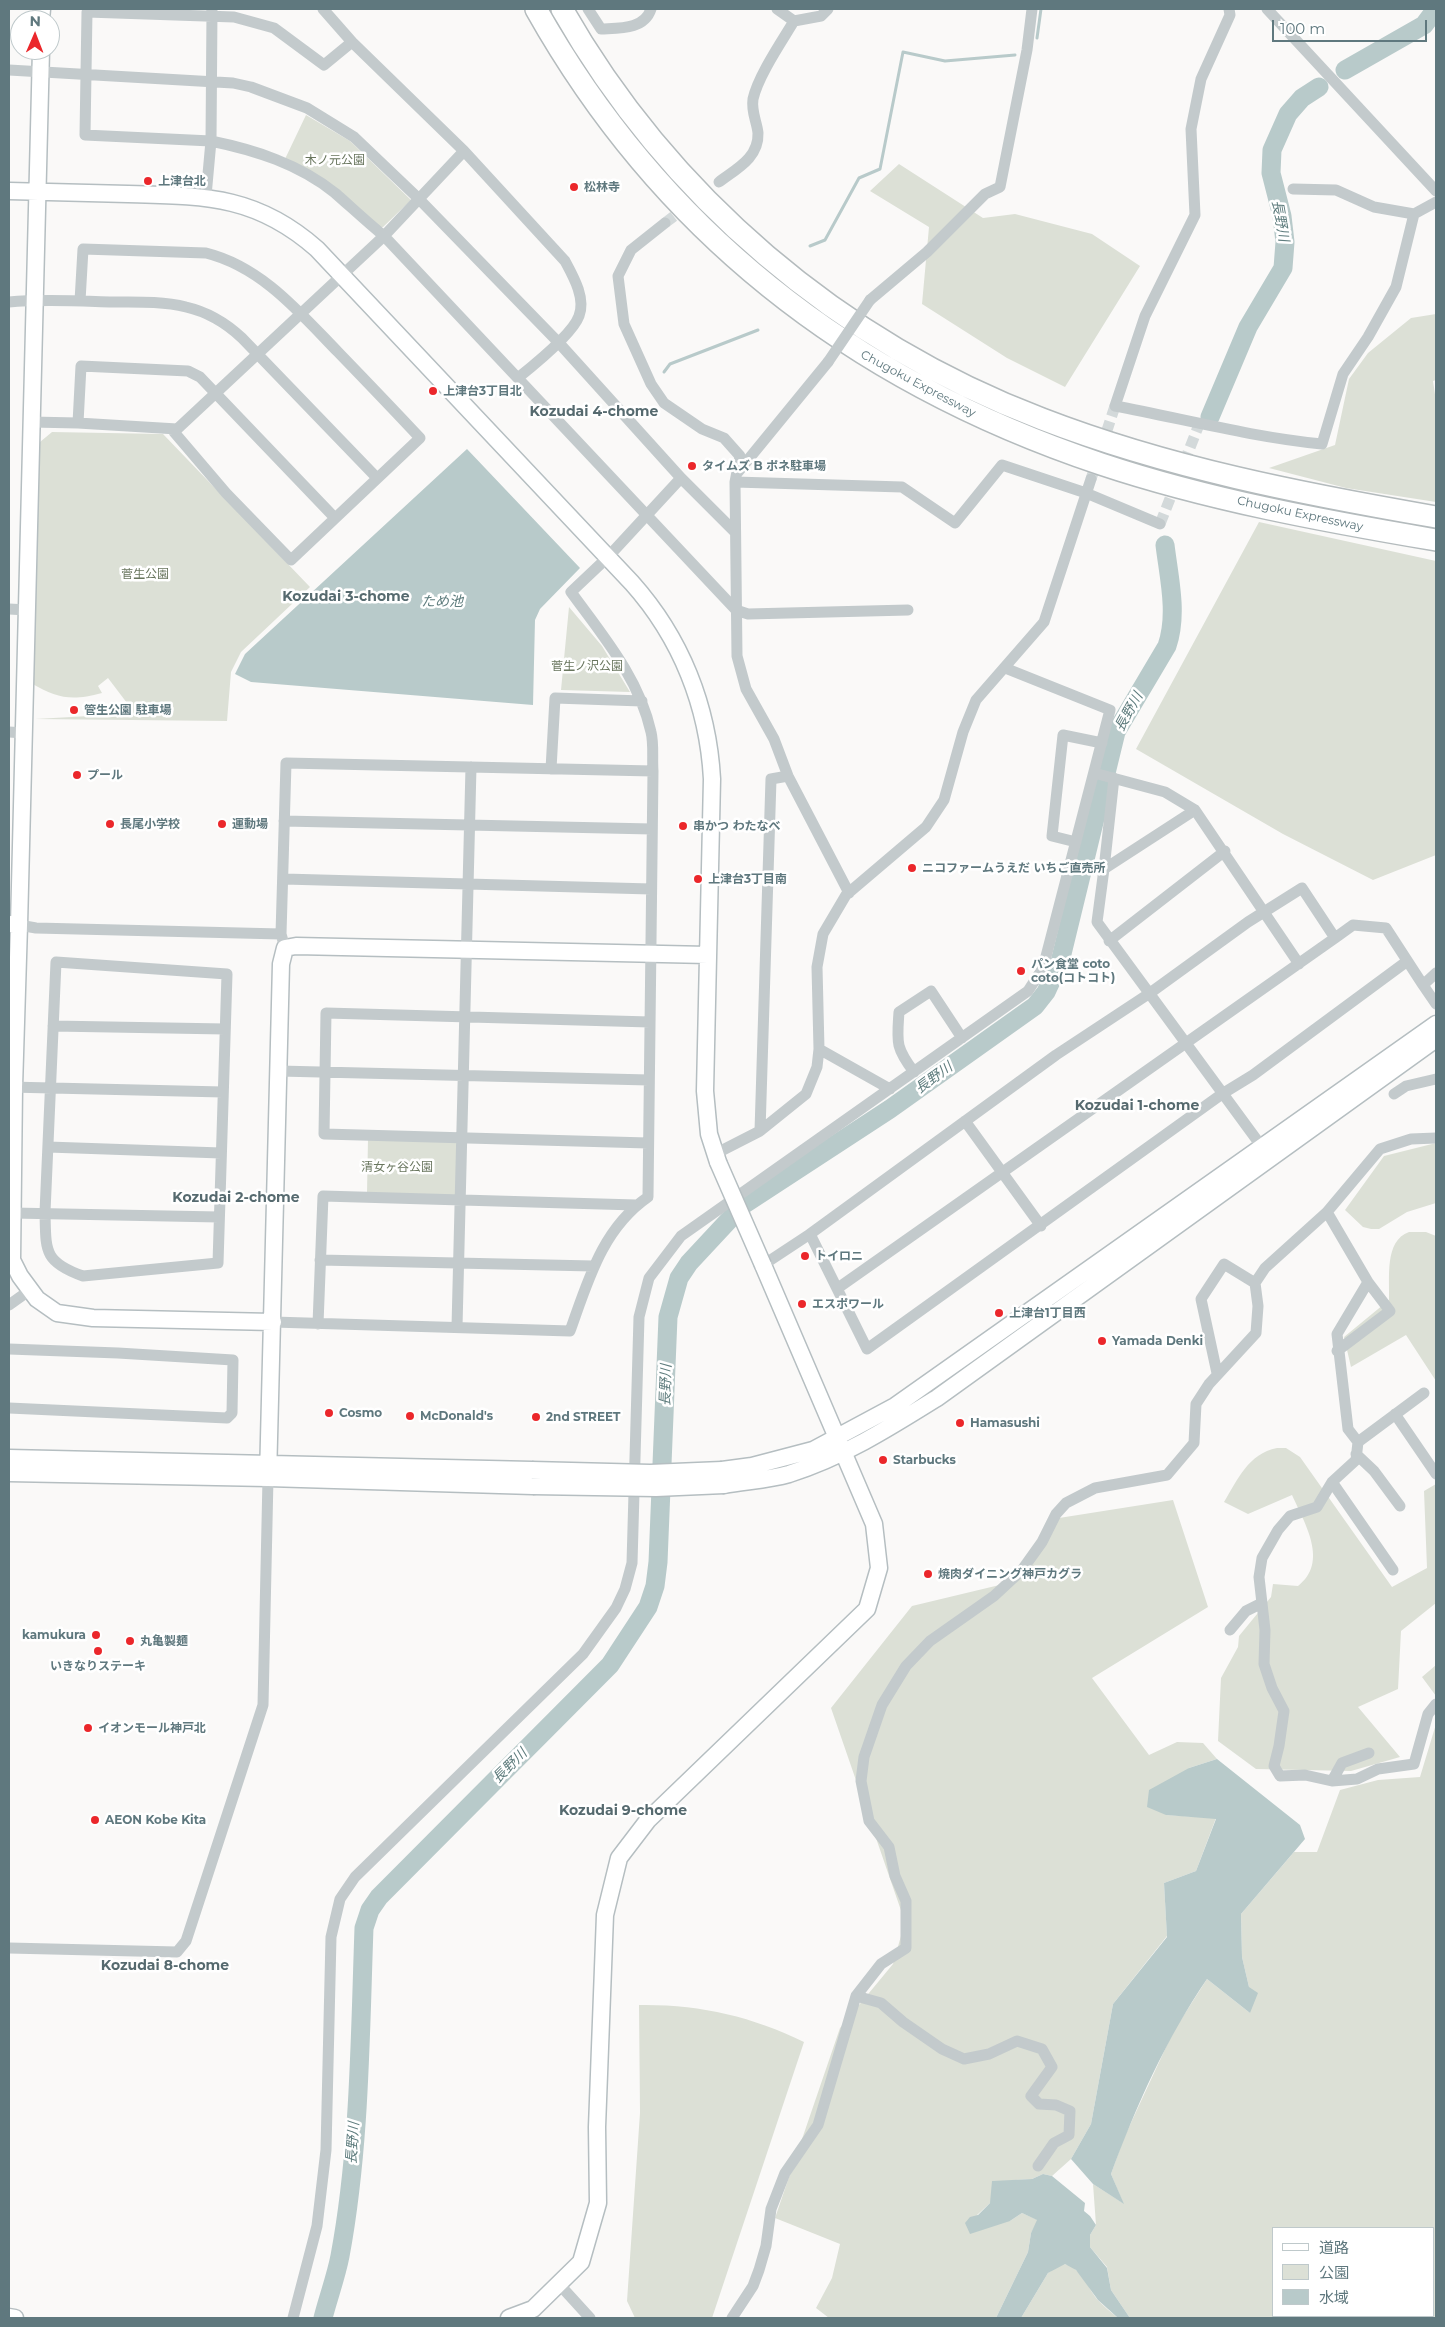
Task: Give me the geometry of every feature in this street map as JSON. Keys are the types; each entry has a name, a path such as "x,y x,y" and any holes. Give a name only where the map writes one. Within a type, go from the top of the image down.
{"highway":[{"name":"Chugoku Expressway","path":"536,9 597,106 635,155 676,202 720,246 768,287 868,358 979,416 1036,441 1102,464 1228,499 1436,540"},
{"name":"Chugoku Expressway","path":"562,9 615,93 653,142 695,189 739,233 783,270 833,308 884,341 934,370 987,396 1042,419 1108,442 1232,477 1436,517"}],"street":[{"path":"323,9 352,42 464,151 564,261 574,278 580,296 579,316 559,342 519,377"},
{"path":"588,9 601,29 632,27 648,17 651,9"},
{"path":"777,9 794,21 821,16 828,9"},
{"path":"735,478 828,362 870,300 927,252 985,194 1000,188 1027,50 1032,9"},
{"path":"1229,9 1230,16 1201,79 1191,129 1195,215 1144,316 1115,406 1200,422 1271,439 1322,444 1343,374 1368,336 1396,287 1414,214"},
{"path":"1267,9 1436,191"},
{"path":"352,42 324,65 274,28 234,17 212,13 87,12 85,135 212,141 284,162 334,192 384,236 519,377 736,610 748,614 908,610"},
{"path":"206,196 212,141 212,13"},
{"path":"719,182 750,159 756,149 758,134 753,116 754,99 771,60 794,21"},
{"path":"40,60 27,610 16,733 11,1087 12,1260 37,1300 57,1313 93,1318 570,1331 593,1266 608,1241 636,1205 648,1197 653,771 651,734 642,701 628,672 571,592 608,557 681,478"},
{"path":"9,70 40,70 212,81 251,87 307,108 354,137 418,198 559,342 681,478 736,532"},
{"path":"80,301 83,249 206,253 222,257 255,274 300,313 420,438 334,517 291,560 174,432 215,394 300,313 340,275 384,236 464,151"},
{"path":"1293,189 1336,190 1374,207 1414,214 1436,202"},
{"path":"9,191 206,196 250,207 279,221 308,242 643,594 668,631 690,674 704,717 710,743 712,779 705,1108 709,1134 716,1158 845,1452 874,1524 880,1568 867,1609 648,1820 619,1858 605,1915 597,2127 598,2203 581,2262 533,2309 508,2318"},
{"path":"665,224 631,250 618,276 624,324 651,384 664,403 702,429 724,438 740,456 735,478 737,656 746,689 774,739 788,776 848,893"},
{"path":"9,302 34,300 80,301 185,306 226,324 377,478"},
{"path":"78,423 81,366 188,370 200,377 334,517"},
{"path":"31,422 177,429"},
{"path":"735,478 902,487 955,523 1002,465 1086,493 1160,524"},
{"path":"716,1158 760,1131 806,1094 817,1067 819,1050 817,967 823,934 848,893 926,827 944,800 963,732 976,700 1044,622 1090,479"},
{"path":"9,609 27,610"},
{"path":"293,2318 317,2226 326,2150 331,1936 340,1899 354,1877 583,1654 619,1602 632,1563 639,1317 649,1278 681,1236 1028,991 1043,968 1110,710 1005,668"},
{"path":"551,769 554,698 642,701"},
{"path":"1076,842 1052,836 1063,735 1102,743"},
{"path":"9,1948 177,1952 186,1941 262,1705 283,941 286,763 653,771"},
{"path":"457,1327 471,767"},
{"path":"1094,773 1165,792 1195,810 1225,851 1299,964"},
{"path":"760,1131 771,779 788,776"},
{"path":"1114,778 1097,922 1109,941 1150,993 1262,1147"},
{"path":"1104,869 1195,810"},
{"path":"284,821 652,829"},
{"path":"1109,941 1225,851"},
{"path":"284,879 651,889"},
{"path":"763,1265 810,1234 1056,1055 1150,993 1302,888 1335,938"},
{"path":"14,925 36,928 283,941 296,946 708,955"},
{"path":"838,1288 1353,925 1386,928 1406,962 1436,1004"},
{"path":"56,962 227,974 225,1029 218,1263 83,1276 62,1269 46,1249 45,1212 56,962"},
{"path":"810,1234 867,1350 1222,1094 1253,1075 1406,962"},
{"path":"1424,987 1436,973"},
{"path":"914,1072 900,1053 897,1040 899,1012 931,991 962,1038"},
{"path":"648,1143 324,1134 325,1072 326,1014 650,1022"},
{"path":"9,1473 269,1470 532,1470 650,1473 723,1478 813,1450 894,1406 1436,1024"},
{"path":"53,1026 225,1029"},
{"path":"9,1458 269,1470 533,1486 656,1488 723,1478 786,1474 845,1452 868,1441 937,1398 1436,1039"},
{"path":"819,1050 890,1089"},
{"path":"278,1071 649,1080"},
{"path":"1394,1094 1406,1086 1436,1079"},
{"path":"11,1087 223,1092"},
{"path":"964,1121 1001,1174 1041,1226"},
{"path":"732,2318 753,2286 759,2270 766,2246 771,2209 786,2173 818,2125 856,1996 881,1964 906,1948 906,1901 895,1876 889,1847 869,1821 861,1781 864,1757 882,1704 898,1676 930,1641 994,1596 1022,1570 1042,1542 1056,1514 1066,1503 1095,1488 1167,1475 1194,1443 1196,1404 1217,1373 1256,1333 1258,1306 1255,1283 1265,1268 1327,1212 1380,1149 1411,1139 1436,1138"},
{"path":"48,1147 221,1153"},
{"path":"318,1324 323,1196 636,1205"},
{"path":"12,1213 45,1212 219,1217"},
{"path":"1327,1212 1368,1282 1390,1311 1337,1351"},
{"path":"320,1260 593,1266"},
{"path":"1217,1373 1202,1299 1224,1264 1255,1283"},
{"path":"1358,1442 1348,1429 1345,1390 1337,1351 1337,1334 1368,1282"},
{"path":"9,1305 30,1290"},
{"path":"9,1349 233,1360 233,1378 232,1413 227,1418 9,1408"},
{"path":"1424,1393 1358,1442 1356,1460 1332,1482 1316,1507 1290,1516 1278,1530 1262,1558 1259,1577 1265,1630 1264,1664 1272,1688 1284,1711 1274,1766 1280,1776 1305,1776 1332,1781 1357,1779 1378,1769 1414,1764 1428,1714 1436,1704"},
{"path":"1395,1414 1436,1474"},
{"path":"1356,1454 1374,1471 1400,1506"},
{"path":"1332,1482 1394,1570"},
{"path":"1230,1630 1246,1611 1262,1603"},
{"path":"1332,1781 1342,1763 1369,1753"},
{"path":"856,1996 881,2003 903,2022 942,2049 964,2058 989,2054 1017,2041 1042,2049 1052,2067 1031,2096 1039,2104 1056,2105 1070,2111 1069,2135 1054,2143 1038,2166"},
{"path":"559,2284 590,2318"},
{"path":"9,2317 15,2318"}],"green space":[{"name":"木ノ元公園","path":"306,115 350,141 411,200 383,227 379,227 285,159"},
{"path":"899,164 983,218 1015,214 1092,234 1140,266 1065,387 1007,358 922,304 929,227 870,191"},
{"path":"1436,314 1436,380 1433,381 1436,401 1436,502 1346,488 1269,468 1335,445 1349,379 1368,353 1411,318"},
{"name":"菅生公園","path":"52,432 163,434 310,587 241,652 231,672 227,721 35,719 108,715 127,703 108,678 98,686 102,693 73,698 57,695 31,683 40,442"},
{"path":"1259,522 1436,561 1436,855 1373,880 1283,834 1136,749"},
{"name":"菅生ノ沢公園","path":"569,607 602,646 630,692 561,690"},
{"name":"清女ヶ谷公園","path":"368,1139 460,1142 458,1197 367,1193"},
{"path":"1436,1143 1436,1203 1407,1212 1379,1229 1363,1227 1345,1210 1384,1156"},
{"path":"1409,1232 1426,1232 1436,1236 1436,1381 1406,1335 1351,1367 1344,1337 1389,1300 1389,1271 1392,1252 1395,1243"},
{"path":"1286,1448 1300,1457 1392,1587 1427,1568 1424,1491 1436,1484 1436,1603 1401,1631 1398,1689 1358,1707 1400,1757 1351,1771 1256,1769 1218,1741 1221,1678 1238,1647 1239,1636 1271,1597 1273,1584 1298,1586 1307,1576 1312,1566 1312,1542 1292,1495 1248,1514 1224,1502 1239,1476 1251,1462 1267,1451"},
{"path":"1173,1500 1208,1607 1092,1678 1149,1755 1177,1742 1203,1743 1217,1759 1189,1768 1166,1815 1216,1818 1196,1871 1164,1883 1167,1936 1113,2004 1091,2124 1071,2159 1052,2176 1043,2174 1032,2179 1015,2180 977,2215 1010,2221 1022,2213 1038,2220 1031,2233 1028,2252 996,2318 829,2318 816,2308 832,2278 840,2244 775,2218 840,2028 893,1964 905,1922 831,1708 912,1606 1012,1582 1059,1518"},
{"path":"1436,1665 1436,1696 1422,1677"},
{"path":"1436,1724 1436,2318 1130,2318 1111,2290 1107,2267 1090,2247 1090,2235 1096,2225 1093,2184 1123,2203 1111,2174 1123,2140 1173,2032 1207,1979 1250,2013 1249,1987 1242,1957 1241,1914 1294,1852 1317,1852 1340,1790 1378,1780 1420,1777"},
{"path":"639,2005 661,2005 724,2013 764,2025 804,2042 712,2318 635,2318 627,2301 640,2113"},
{"path":"1061,2264 1073,2267 1104,2307 1118,2318 1021,2318 1048,2273"}],"water":[{"name":"ため池","path":"467,449 580,568 540,609 535,620 533,705 251,682 235,674 245,654"},
{"path":"1217,1759 1300,1825 1305,1839 1241,1914 1242,1957 1249,1987 1258,1993 1250,2013 1207,1979 1165,2049 1131,2123 1111,2174 1124,2204 1093,2184 1071,2159 1091,2124 1113,2004 1167,1937 1164,1883 1196,1871 1216,1819 1166,1815 1147,1807 1149,1790 1189,1768"},
{"path":"1043,2174 1052,2176 1085,2203 1084,2211 1096,2225 1090,2235 1090,2247 1107,2268 1111,2290 1130,2318 1118,2318 1098,2300 1076,2270 1065,2264 1048,2273 1021,2318 996,2318 1028,2252 1031,2233 1037,2220 1022,2213 1010,2221 970,2234 965,2223 970,2217 978,2215 990,2203 992,2181 1032,2179"}],"waterway":[{"path":"1037,38 1041,9"},
{"name":"長野川","path":"1345,70 1424,25 1436,9"},
{"path":"810,246 825,240 859,178 880,169 903,52 945,61 1015,55"},
{"name":"長野川","path":"1210,417 1248,327 1283,268 1285,242 1282,216 1271,173 1272,150 1288,114 1302,98 1319,87"},
{"path":"664,372 670,364 758,330"},
{"name":"長野川","path":"323,2318 340,2256 352,2175 360,2051 364,1928 370,1910 379,1897 610,1665 648,1607 655,1586 658,1562 668,1317 679,1278 689,1263 743,1205 890,1109 1035,1006 1046,992 1060,962 1116,732 1167,646 1172,621 1172,609 1165,545"}],"tunnel":[{"path":"665,223 687,206"},
{"path":"1091,479 1115,406"},
{"path":"1160,524 1200,422"}],"place":[{"name":"上津台北","path":"148,181"},
{"name":"松林寺","path":"574,187"},
{"name":"上津台3丁目北","path":"433,391"},
{"name":"タイムズ B ポネ駐車場","path":"692,466"},
{"name":"管生公園 駐車場","path":"74,710"},
{"name":"プール","path":"77,775"},
{"name":"長尾小学校","path":"110,824"},
{"name":"運動場","path":"222,824"},
{"name":"串かつ わたなべ","path":"683,826"},
{"name":"ニコファームうえだ いちご直売所","path":"912,868"},
{"name":"上津台3丁目南","path":"698,879"},
{"name":"パン食堂 coto coto(コトコト)","path":"1021,971"},
{"name":"トイロニ","path":"805,1256"},
{"name":"エスポワール","path":"802,1304"},
{"name":"上津台1丁目西","path":"999,1313"},
{"name":"Yamada Denki","path":"1102,1341"},
{"name":"Cosmo","path":"329,1413"},
{"name":"McDonald's","path":"410,1416"},
{"name":"2nd STREET","path":"536,1417"},
{"name":"Hamasushi","path":"960,1423"},
{"name":"Starbucks","path":"883,1460"},
{"name":"焼肉ダイニング神戸カグラ","path":"928,1574"},
{"name":"kamukura","path":"96,1635"},
{"name":"丸亀製麺","path":"130,1641"},
{"name":"いきなりステーキ","path":"98,1651"},
{"name":"イオンモール神戸北","path":"88,1728"},
{"name":"AEON Kobe Kita","path":"95,1820"}],"district":[{"name":"Kozudai 4-chome","path":"594,412"},
{"name":"Kozudai 3-chome","path":"346,597"},
{"name":"Kozudai 1-chome","path":"1137,1106"},
{"name":"Kozudai 2-chome","path":"236,1198"},
{"name":"Kozudai 9-chome","path":"623,1811"},
{"name":"Kozudai 8-chome","path":"165,1966"}]}
